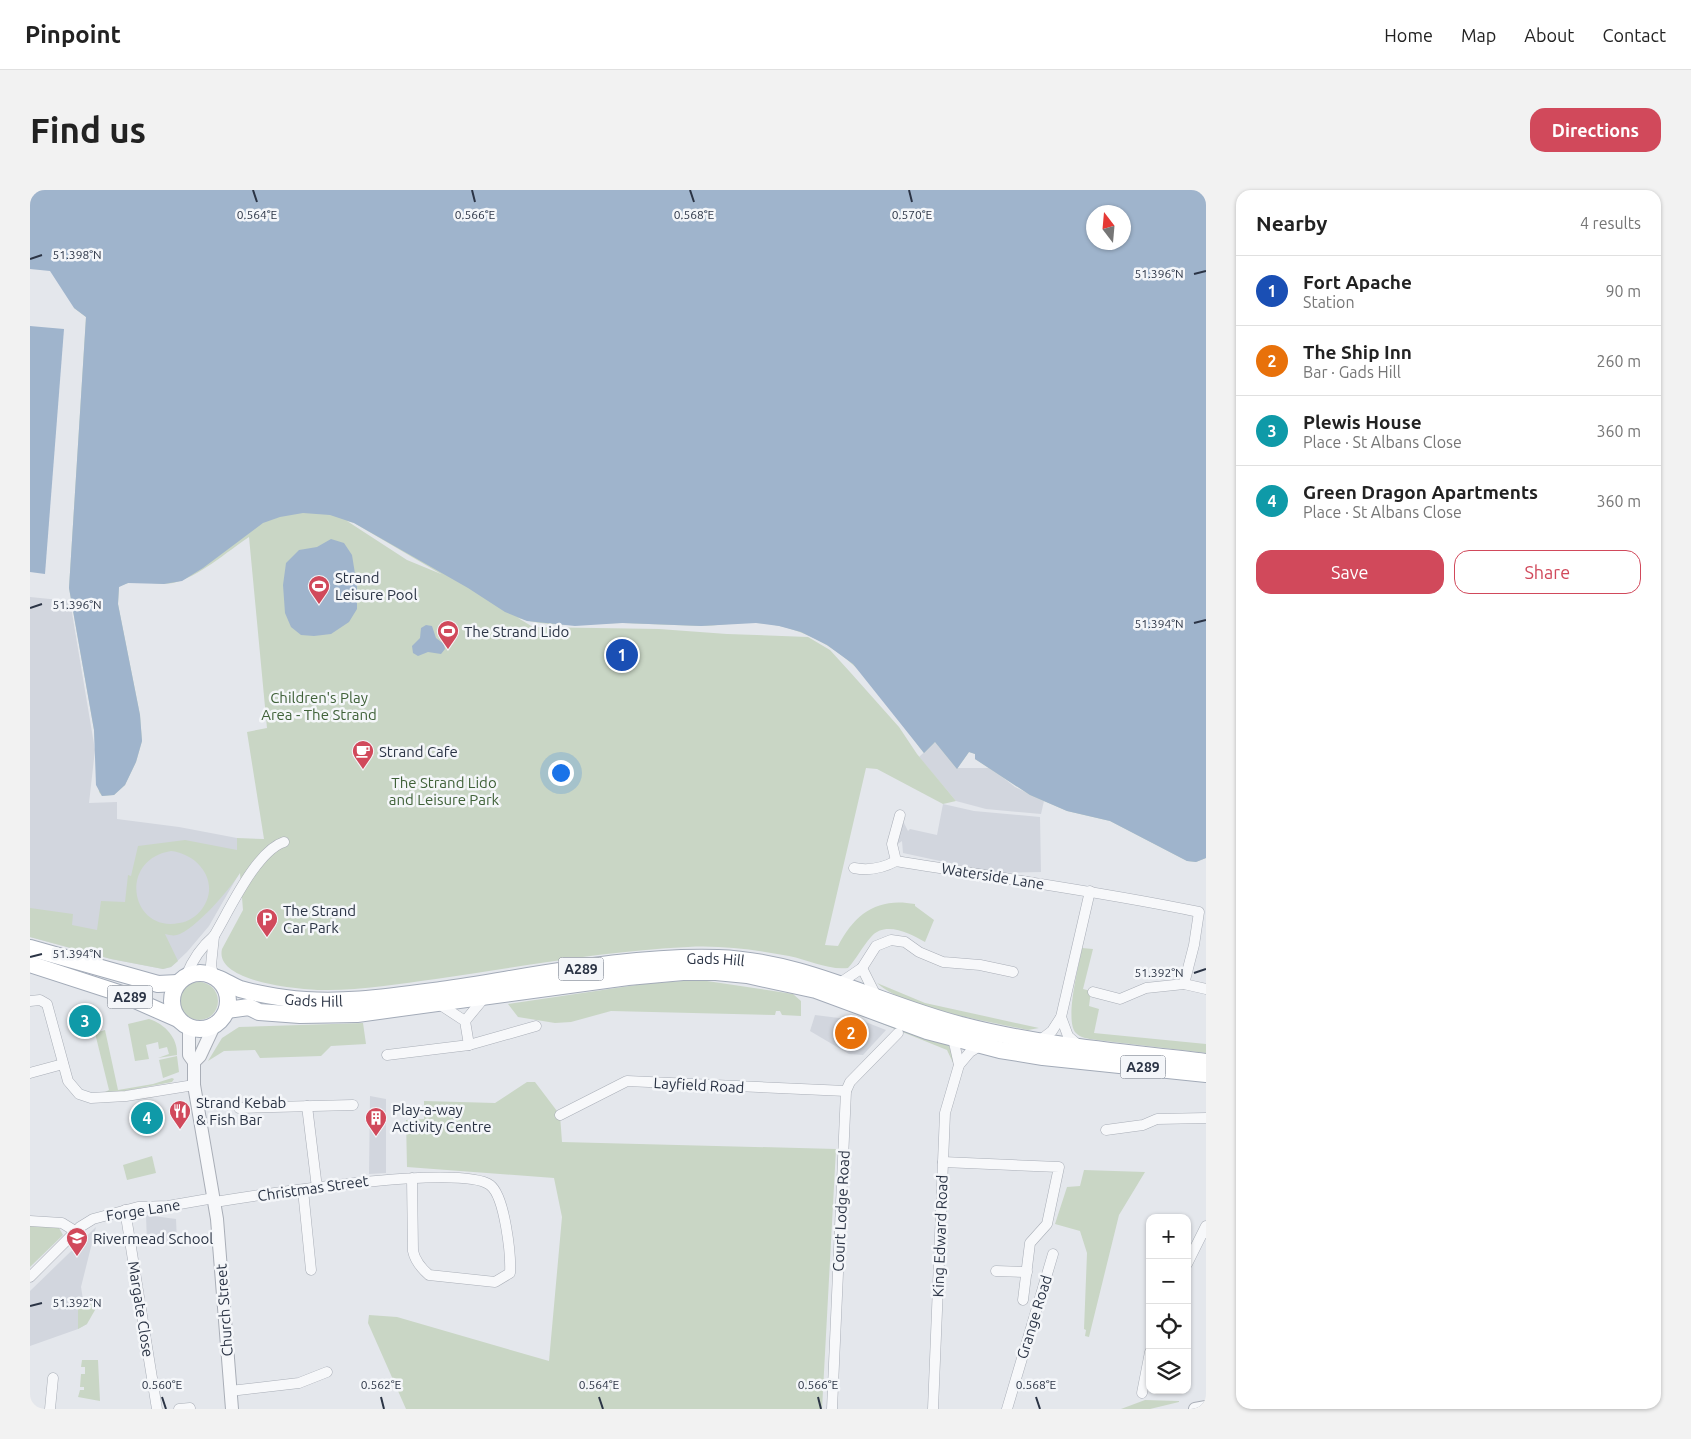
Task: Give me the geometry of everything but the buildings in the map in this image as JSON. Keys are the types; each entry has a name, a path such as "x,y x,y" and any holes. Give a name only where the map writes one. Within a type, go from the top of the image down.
{"main road":[{"name":"A289","path":"30,948 158,984 204,973 215,977"},
{"name":"Gads Hill","path":"215,977 239,988 285,998 355,1000 419,993 636,961 718,958 786,967 840,983 930,1017 963,1026 1039,1041 1206,1062"},
{"name":"A289","path":"30,964 119,992 183,1023 206,1029 220,1019"},
{"name":"Gads Hill","path":"220,1019 248,1017 259,1012 338,1016 484,998 628,977 683,972 747,975 816,990 927,1031 981,1045 1037,1057 1206,1074"},
{"path":"215,977 228,996 220,1019"},
{"name":"A289","path":"182,979 171,1001 183,1023"}],"street":[{"path":"896,861 892,844 900,815"},
{"path":"182,979 206,943 214,936 263,857 276,844 284,842"},
{"name":"Waterside Lane","path":"854,868 864,870 885,867 896,861 1090,891 1199,912 1184,984"},
{"path":"1039,1041 1052,1030 1061,1017 1090,891"},
{"path":"214,936 211,965 215,977"},
{"path":"840,983 862,968 876,946 894,940 905,942 919,952 943,962 980,965 1013,972"},
{"path":"862,968 876,996"},
{"path":"1093,992 1120,999 1146,988 1184,984 1206,989"},
{"path":"464,1022 484,998"},
{"path":"30,1001 40,1000 47,1004 63,1064 72,1088 79,1094 91,1098 126,1096 194,1085"},
{"path":"439,1004 464,1022 469,1045"},
{"path":"1061,1017 1068,1036 1081,1047"},
{"path":"194,1062 200,1056 220,1019"},
{"name":"Church Street","path":"183,1023 189,1055 194,1062 194,1085 214,1200 232,1409"},
{"path":"387,1055 469,1045 536,1026"},
{"path":"846,1091 850,1082 898,1033"},
{"name":"King Edward Road","path":"953,1038 959,1065"},
{"name":"King Edward Road","path":"933,1409 945,1113 959,1065 970,1052 981,1045"},
{"path":"30,1073 63,1064"},
{"name":"Layfield Road","path":"560,1115 627,1081 846,1091"},
{"name":"Court Lodge Road","path":"832,1409 846,1091"},
{"path":"239,1108 353,1105"},
{"path":"307,1106 317,1188"},
{"path":"1106,1130 1143,1125 1157,1119 1206,1118"},
{"path":"943,1162 1059,1167 1047,1224 1030,1243 1022,1300"},
{"name":"Christmas Street","path":"214,1200 391,1178 412,1178 476,1180 491,1186 500,1202 510,1249 510,1273 495,1282 429,1275 423,1270 414,1259 413,1251 412,1178"},
{"path":"303,1190 311,1270"},
{"name":"Forge Lane","path":"30,1277 75,1231 94,1219 125,1210 214,1200"},
{"name":"Margate Close","path":"125,1210 157,1409"},
{"path":"30,1221 62,1222 75,1231"},
{"path":"1190,1259 1206,1226"},
{"name":"Grange Road","path":"1006,1409 1053,1254"},
{"path":"996,1271 1027,1272"},
{"path":"230,1391 299,1383 327,1372"},
{"path":"1142,1393 1146,1372"},
{"path":"50,1409 53,1378"},
{"path":"1195,1409 1206,1407"},
{"path":"179,1409 190,1408"}],"shaded area":[{"path":"30,597 70,601 95,750 89,803 117,802 117,819 179,827 237,838 240,872 209,926 187,952 171,967 163,969 111,959 30,937"},
{"path":"935,742 957,768 991,768 1015,787 1044,801 1041,814 986,809 956,801 919,757"},
{"path":"943,804 974,811 1040,817 1041,872 996,873 903,853 902,841 895,846 900,822 904,823 908,831 910,829 937,835"},
{"path":"815,1015 863,1021 886,1030 863,1055 849,1054 810,1031"},
{"path":"370,1096 386,1099 386,1173 369,1174"},
{"path":"146,1215 176,1219 177,1242 147,1243"},
{"name":"Rivermead School","path":"96,1227 81,1287 87,1324 30,1346 30,1291"}],"green space":[{"path":"1086,245 1086,250 1125,250 1206,858 1196,862 1187,861 1110,821 1067,811 1030,795 975,759 975,754 969,752 957,769 935,742 924,753 881,695 862,673 820,641 796,631 770,624 757,623 700,626 624,623 571,625 544,623 518,618 533,627 659,629 808,637 830,650 899,727 917,754 956,801 943,804 877,769 866,768 825,945 838,946 852,925 869,910 890,903 902,902 915,904 915,906 934,920 925,942 905,932 883,929 871,937 848,968 833,968 789,956 752,950 726,947 688,947 593,956 393,985 334,990 294,988 259,982 243,976 231,969 223,960 222,949 243,910 240,873 221,898 193,926 177,935 165,934 178,961 171,967 163,969 111,959 30,937 30,908 73,914 72,925 97,930 101,901 125,902 128,875 131,876 138,846 185,840 237,850 237,838 264,839 247,732 267,728 249,537 202,570 182,580 167,584 138,582 124,584 119,587 118,604 140,715 142,741 136,762 125,785 114,795 102,796 99,792 94,730 69,588 86,317 74,308 187,316","holes":["347,521 354,523 441,574 407,560","171,851 181,853 198,864 204,871 209,889 207,899 202,909 189,920 179,923 163,923 150,917 141,907 137,894 137,880 143,867 154,857"]},
{"path":"1082,948 1093,949 1083,989 1091,991 1089,1006 1099,1009 1094,1033 1206,1044 1206,1053 1091,1039 1077,1034 1072,1025 1071,1015"},
{"path":"707,981 793,994 801,1001 801,1016 782,1015 780,1011 776,1011 775,1015 611,1011 571,1022 555,1023 518,1017 508,1004 643,984"},
{"path":"199,982 206,983 212,988 217,994 217,1008 212,1014 206,1019 199,1020 192,1019 186,1014 181,1008 180,1001 181,994 186,988 192,983"},
{"path":"877,983 925,1003 1039,1028 1028,1030 926,1007 889,992"},
{"path":"833,1004 948,1044 955,1061 954,1065 947,1050"},
{"path":"149,1019 160,1024 173,1037 177,1055 158,1058 169,1054 167,1047 159,1049 158,1042 146,1045 149,1059 135,1061 128,1024"},
{"path":"363,1023 366,1044 331,1046 321,1056 260,1058 255,1050 224,1051 208,1061 222,1038 239,1027"},
{"path":"105,1030 118,1090 153,1084 172,1078 174,1079 172,1082 119,1092 105,1092 109,1090 95,1033"},
{"path":"177,1056 179,1072 163,1078 159,1060"},
{"path":"527,1082 535,1082 560,1115 562,1142 836,1149 822,1409 406,1409 368,1323 369,1315 397,1317 549,1361 562,1217 554,1178 407,1167 406,1120 424,1119 424,1101 495,1103"},
{"path":"152,1156 156,1173 127,1180 123,1165"},
{"path":"1084,1170 1145,1172 1119,1215 1089,1337 1085,1336 1086,1330 1084,1329 1087,1253 1080,1231 1055,1224 1067,1187 1080,1186"},
{"path":"30,1224 59,1228 63,1235 30,1267"},
{"path":"99,1303 87,1324 78,1329 78,1305"},
{"path":"82,1360 98,1360 100,1401 78,1397 80,1390 84,1390 84,1387 80,1387 81,1374 85,1374 85,1367 81,1367"},
{"path":"1145,1400 1179,1402 1150,1409 1121,1409"}],"water":[{"path":"30,190 1206,190 1206,858 1196,862 1187,861 1110,821 1067,811 1030,795 975,759 975,754 969,752 957,769 935,742 924,753 853,664 827,645 801,632 779,626 756,623 701,626 622,623 575,626 527,621 505,612 468,588 354,523 330,515 303,513 280,517 263,523 203,568 182,581 164,584 128,583 119,587 118,604 140,715 142,741 136,762 125,785 114,795 102,796 96,785 94,730 69,588 86,317 74,308 50,271 30,269"},
{"path":"30,326 64,329 45,574 30,572"},
{"name":"Strand Leisure Pool","path":"331,539 344,543 352,555 357,586 357,609 349,622 331,634 301,635 291,627 285,613 283,585 286,563 299,550 317,547"},
{"path":"426,625 432,626 436,638 444,644 445,649 441,654 428,652 418,656 413,653 412,646 420,638 421,628"}],"place":[{"name":"Strand Leisure Pool","path":"319,605"},
{"name":"The Strand Lido","path":"448,650"},
{"name":"Fort Apache","path":"622,655"},
{"name":"Strand Cafe","path":"363,770"},
{"name":"The Strand Car Park","path":"267,938"},
{"name":"Plewis House","path":"85,1021"},
{"name":"The Ship Inn","path":"851,1033"},
{"name":"Green Dragon Apartments","path":"147,1118"},
{"name":"Strand Kebab & Fish Bar","path":"180,1130"},
{"name":"Play-a-way Activity Centre","path":"376,1137"},
{"name":"Rivermead School","path":"77,1257"}],"park label":[{"name":"Children's Play Area - The Strand","path":"319,706"},
{"name":"The Strand Lido and Leisure Park","path":"444,790"}]}
